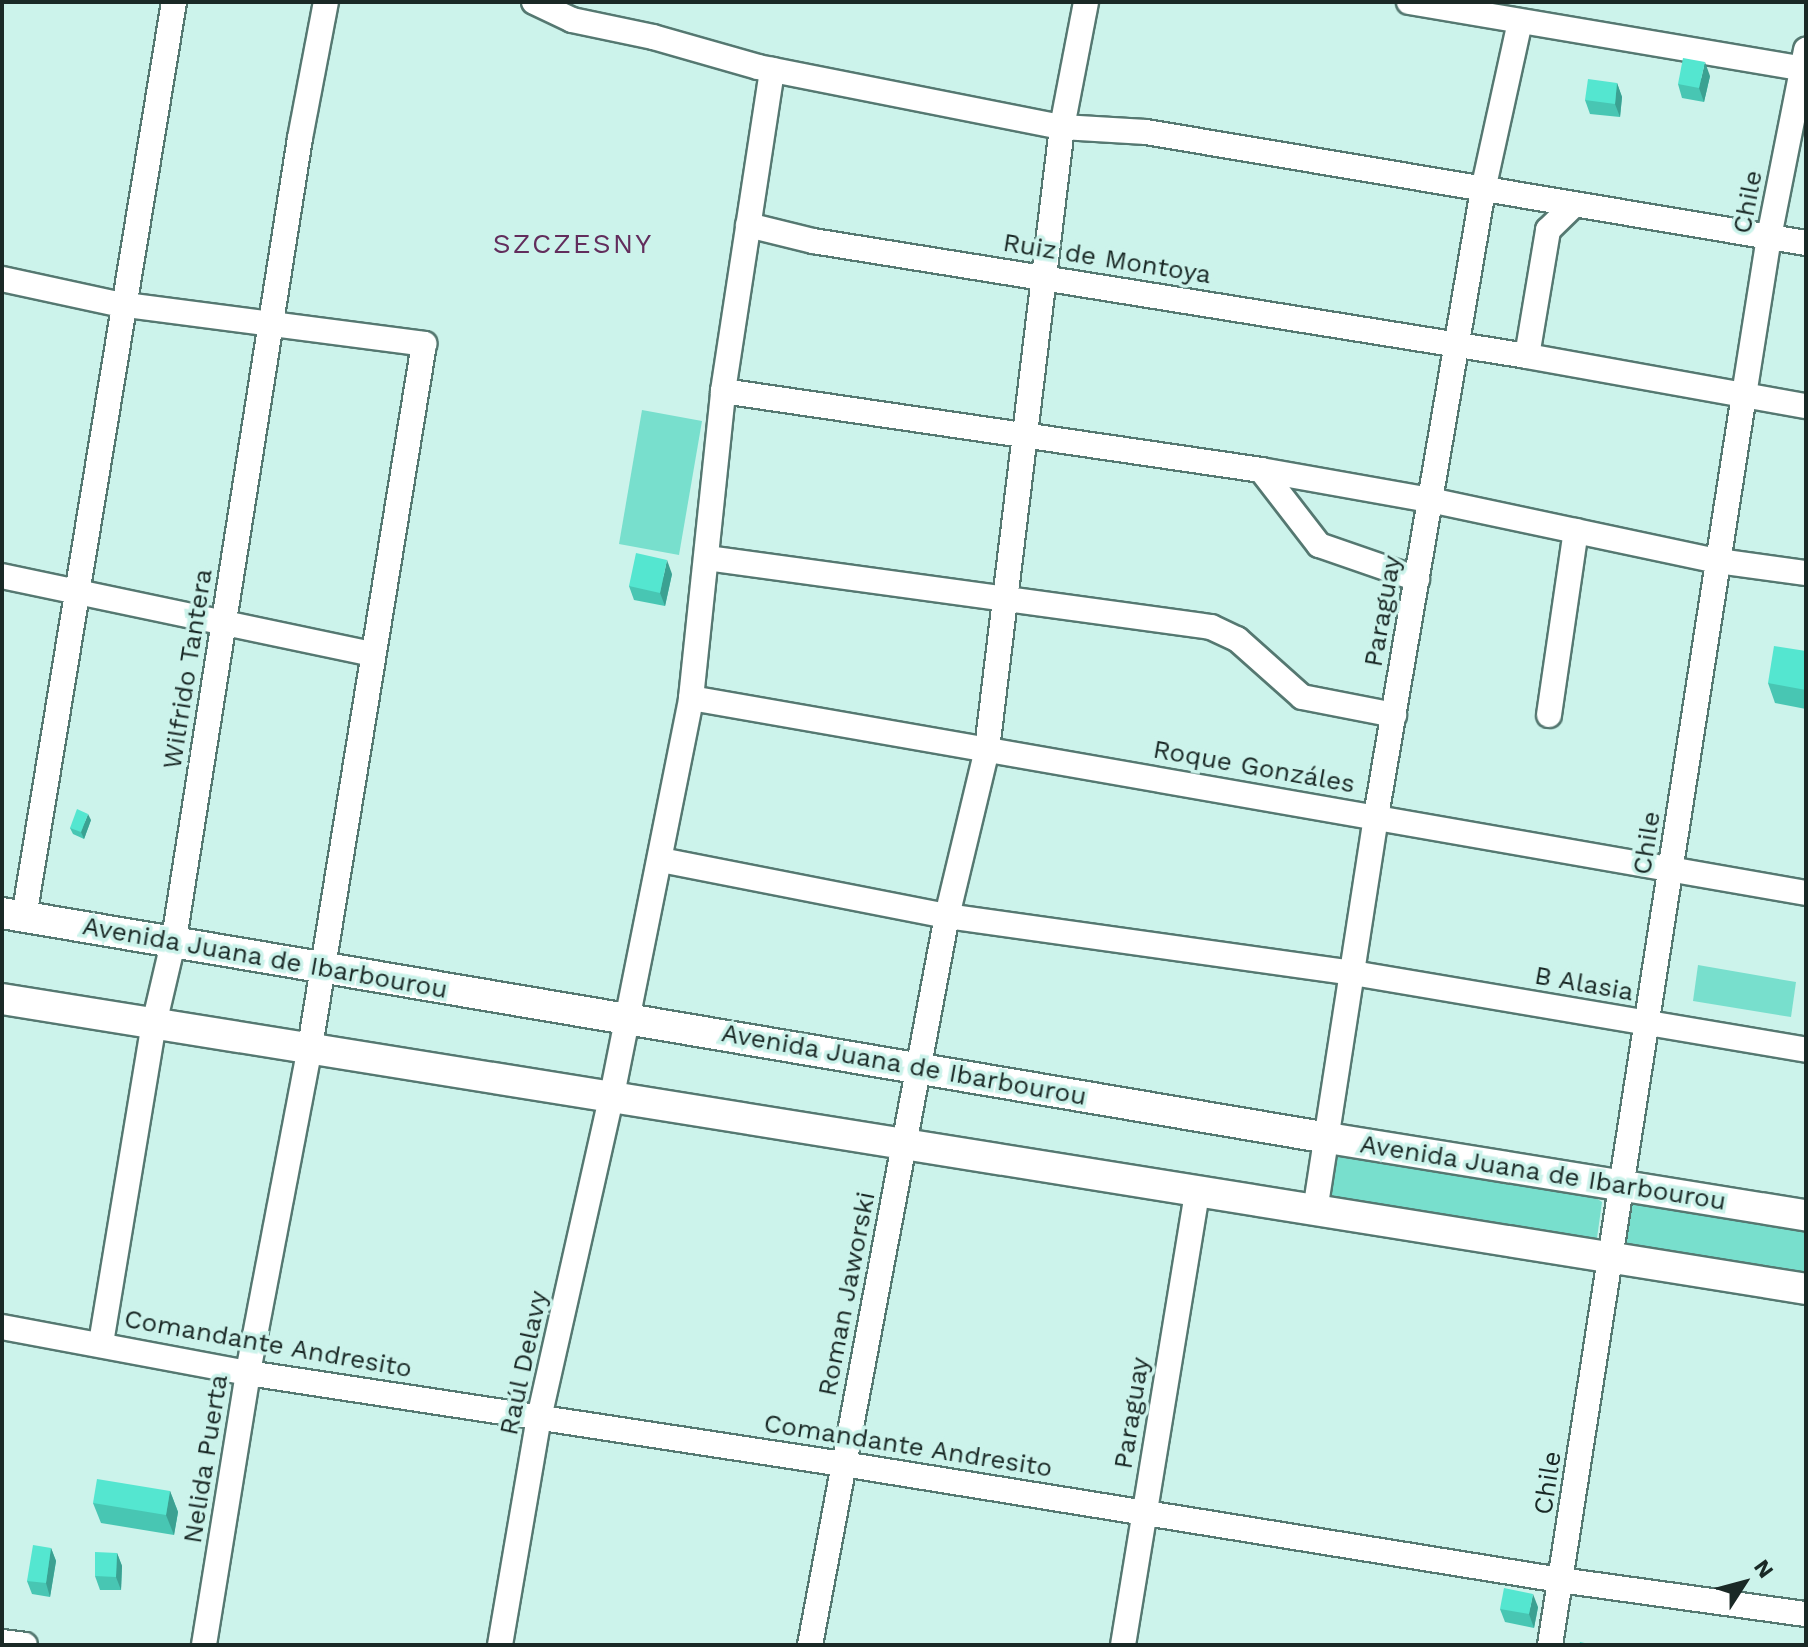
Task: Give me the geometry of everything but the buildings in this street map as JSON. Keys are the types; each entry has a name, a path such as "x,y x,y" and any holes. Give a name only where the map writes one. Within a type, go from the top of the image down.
{"main road":[{"name":"Avenida Juana de Ibarbourou","path":"13,915 1328,1138 1806,1215"},
{"path":"2,999 1806,1289"}],"street":[{"path":"13,915 78,592 174,2"},
{"name":"Wilfrido Tantera","path":"101,1343 154,1024 173,942 300,138 326,2"},
{"path":"534,2 572,20 653,37 772,70 1062,127 1146,132 1806,243"},
{"name":"Roman Jaworski","path":"810,1645 947,916 987,749 1047,278 1062,127 1086,2"},
{"path":"1409,2 1520,22 1805,63"},
{"name":"Paraguay","path":"1315,1211 1376,816 1483,190 1520,22"},
{"name":"Chile","path":"1550,1645 1624,1186 1646,1023 1769,237 1805,63"},
{"path":"772,70 723,391 1261,470 1430,500 1718,561 1806,573"},
{"path":"1527,356 1548,230 1574,205"},
{"name":"Ruiz de Montoya","path":"748,225 813,241 1527,356 1806,406"},
{"path":"2,279 123,304 271,324"},
{"name":"Nelida Puerta","path":"204,1645 248,1373 310,1047 424,344 271,324"},
{"name":"Raúl Delavy","path":"500,1645 539,1418 612,1095 691,698 723,391"},
{"path":"1261,470 1319,545 1417,579"},
{"path":"1549,715 1576,531"},
{"path":"707,558 1211,627 1237,639 1302,697 1394,715"},
{"path":"2,576 373,654"},
{"name":"Roque Gonzáles","path":"691,698 1376,816 1671,872 1806,893"},
{"name":"B Alasia","path":"661,860 947,916 1353,973 1806,1050"},
{"name":"Paraguay","path":"1123,1645 1197,1191"},
{"name":"Comandante Andresito","path":"2,1327 101,1343 248,1373 843,1464 1560,1580 1806,1614"},
{"path":"2,1642 25,1645"}],"green space":[{"path":"642,410 702,421 679,555 619,544"},
{"path":"1698,965 1796,982 1791,1017 1693,1001"},
{"path":"1336,1154 1590,1194 1602,1202 1597,1238 1579,1245 1319,1198"},
{"path":"1635,1200 1806,1227 1806,1280 1618,1244 1622,1208"}],"district":[{"name":"SZCZESNY","path":"573,244"}]}
